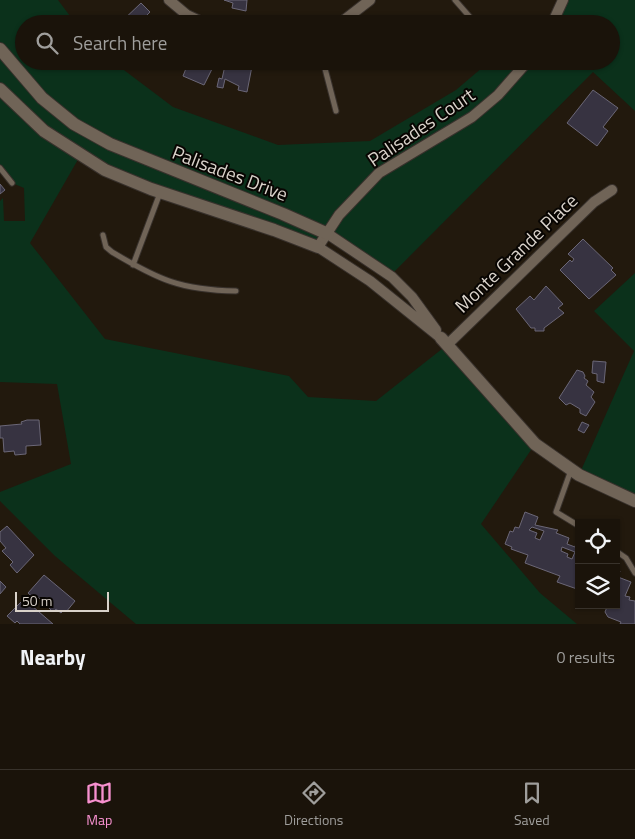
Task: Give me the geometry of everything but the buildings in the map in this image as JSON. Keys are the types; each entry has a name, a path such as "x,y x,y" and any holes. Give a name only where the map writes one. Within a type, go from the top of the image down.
{"street":[{"path":"169,0 187,15"},
{"path":"351,15 370,0"},
{"path":"556,15 563,0"},
{"name":"Palisades Drive","path":"0,49 15,66"},
{"name":"Palisades Drive","path":"18,70 42,98 74,124 110,144 328,234 392,277 412,297 444,342 534,444 571,469 635,501"},
{"name":"Palisades Court","path":"318,247 339,215 379,174 472,117 498,95 520,70"},
{"name":"Palisades Drive","path":"0,89 44,131 79,155 106,170 160,192 274,230 318,247 370,281 444,342"},
{"name":"Monte Grande Place","path":"444,342 594,202 612,190"}],"lane":[{"path":"455,0 468,15"},
{"path":"325,70 336,111"},
{"path":"0,168 12,183"},
{"path":"133,265 160,192"},
{"path":"103,235 106,248 133,265 183,287 202,290 236,291"},
{"path":"571,469 556,512 575,524"},
{"path":"620,554 626,558 635,573"}],"green space":[{"path":"0,0 58,0 69,15 15,15 15,70 124,70 173,107 278,145 370,141 456,90 479,70 620,70 620,15 556,15 563,0 635,0 635,111 593,72 390,276 329,235 318,247 80,156 30,243 105,339 289,376 308,397 376,401 447,345 535,444 481,524 540,593 577,624 136,624 55,556 0,501 0,492 71,464 57,384 0,382 0,201 3,198 4,221 25,221 24,188 12,183 0,168"},
{"path":"635,273 635,501 579,475 634,351 594,311"}]}
